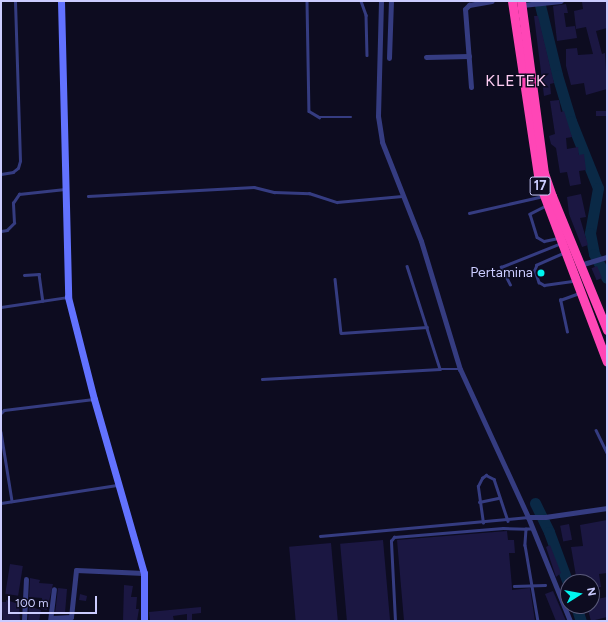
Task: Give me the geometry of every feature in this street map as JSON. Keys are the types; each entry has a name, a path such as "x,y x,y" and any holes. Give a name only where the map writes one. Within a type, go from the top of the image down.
{"highway":[{"name":"17","path":"512,1 536,170 546,206 575,281 606,354"},
{"name":"17","path":"522,3 544,172 584,264 607,330"}],"street":[{"path":"61,1 68,297 117,484 144,573 144,621"},
{"path":"381,1 389,58"},
{"path":"391,1 386,41 379,131 421,241 460,368 533,528 570,621"},
{"path":"471,87 470,56 465,8 468,5 492,1"},
{"path":"522,3 533,4 558,1"},
{"path":"426,57 470,56"},
{"path":"584,264 607,257"},
{"path":"528,517 538,518 607,508"},
{"path":"54,589 50,620 69,618 72,615 76,570 144,573"},
{"path":"24,621 26,579"}],"lane":[{"path":"1,174 13,172 18,168 20,161 15,1"},
{"path":"307,1 309,111 319,117 351,117"},
{"path":"361,1 366,15 367,55"},
{"path":"88,196 254,187 274,192 309,192 337,202 404,195"},
{"path":"1,231 8,230 14,223 13,203 19,194 66,189"},
{"path":"469,213 543,196"},
{"path":"546,206 532,212 530,217 540,240 560,241"},
{"path":"510,286 501,266 560,241"},
{"path":"564,253 537,265 535,270 539,282 544,285 575,281"},
{"path":"407,266 440,369"},
{"path":"24,275 39,274 43,301"},
{"path":"335,280 342,333 427,326"},
{"path":"567,332 560,299 580,293"},
{"path":"1,307 68,297"},
{"path":"262,379 460,368"},
{"path":"1,413 4,410 94,399"},
{"path":"596,430 607,453"},
{"path":"1,432 12,501"},
{"path":"483,523 478,486 482,478 486,475 494,480 498,498 508,521"},
{"path":"1,502 117,484"},
{"path":"480,502 498,498"},
{"path":"320,536 508,521 528,517"},
{"path":"395,621 391,541 394,537 502,528 533,528"},
{"path":"526,529 525,545 538,621"},
{"path":"514,586 532,584 545,586"}],"building":[{"path":"607,1 607,28 596,31 602,54 605,53 607,89 586,95 584,83 571,85 566,66 566,49 577,48 578,55 593,54 586,27 576,29 574,11 583,9 582,2"},
{"path":"566,4 568,13 564,13 566,27 575,26 577,38 557,41 553,6"},
{"path":"534,16 538,16 554,83 550,84 551,94 544,96"},
{"path":"559,100 561,112 564,111 572,137 566,138 567,149 578,147 579,155 584,154 586,170 579,171 581,184 570,186 567,172 560,173 556,148 551,144 549,136 555,134 550,101"},
{"path":"596,111 607,111 607,116 596,116"},
{"path":"581,194 586,217 580,218 588,245 582,247 569,214 567,197"},
{"path":"597,266 602,278 597,280 591,268"},
{"path":"607,520 607,573 576,574 571,547 583,546 580,525"},
{"path":"569,524 572,540 563,541 560,526"},
{"path":"507,531 508,540 514,540 515,553 509,553 512,590 530,588 535,621 404,621 397,540"},
{"path":"383,540 390,621 347,621 340,544"},
{"path":"331,543 338,621 296,621 289,547"},
{"path":"550,545 561,573 556,577 546,547"},
{"path":"10,564 23,566 18,596 5,594"},
{"path":"30,578 40,580 39,583 53,584 47,610 41,609 42,598 29,597"},
{"path":"124,585 133,586 131,597 137,597 136,609 139,609 137,621 123,621"},
{"path":"58,588 67,589 65,613 55,614"},
{"path":"553,591 560,607 560,614 563,614 566,621 556,621 545,594"},
{"path":"80,594 87,596 86,601 79,600"},
{"path":"607,597 607,617 591,621 589,614 600,614 600,598"},
{"path":"6,600 19,604 20,621 3,621 1,602 6,602"},
{"path":"29,606 41,610 39,621 28,621"},
{"path":"201,607 201,613 192,614 192,621 187,621 187,614 173,616 174,621 150,621 149,612"}],"waterway":[{"path":"539,1 557,75 571,121 598,188 590,233 594,254 607,278"},
{"path":"535,503 549,532 565,574"},
{"path":"579,614 581,621"}],"place":[{"name":"Pertamina","path":"541,273"}],"district":[{"name":"KLETEK","path":"516,81"}]}
